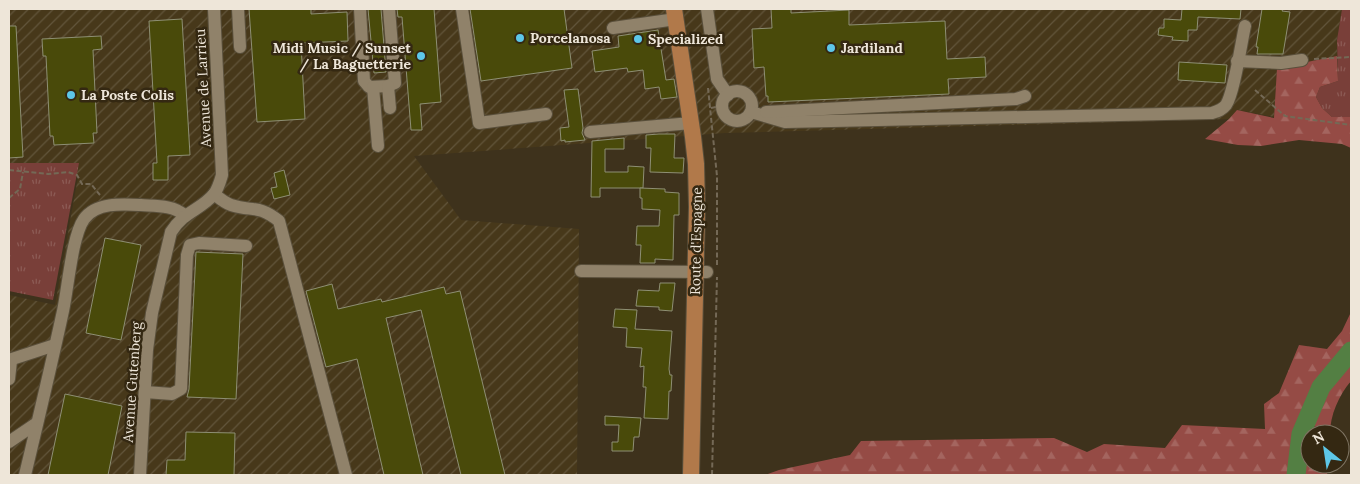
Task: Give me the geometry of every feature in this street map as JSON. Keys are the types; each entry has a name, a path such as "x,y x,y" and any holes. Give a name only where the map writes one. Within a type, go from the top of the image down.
{"main road":[{"name":"Route d'Espagne","path":"679,12 696,129 708,192 709,272 702,475"},
{"name":"Route d'Espagne","path":"691,475 709,272"}],"street":[{"name":"Avenue de Larrieu","path":"214,9 222,165 222,175 214,194"},
{"path":"238,9 240,47"},
{"path":"360,9 364,81 367,86 373,87 392,85 395,79 389,9"},
{"path":"462,9 479,123 546,114"},
{"path":"707,9 720,103 724,113 728,118 741,120 747,117 750,112 751,101 744,92 732,92 720,103"},
{"path":"613,28 679,12"},
{"path":"750,112 785,122 1204,114 1221,110 1227,104 1245,26"},
{"path":"1237,62 1281,63 1302,60"},
{"path":"388,86 390,108"},
{"path":"373,87 378,146"},
{"path":"750,112 1006,100 1025,96"},
{"path":"590,132 696,129"},
{"path":"214,194 232,205 258,209 270,214 279,221 346,475"},
{"name":"Avenue Gutenberg","path":"140,475 147,350 152,313 171,232 184,215 214,194"},
{"path":"25,475 55,345 77,233 85,218 96,210 119,204 159,206 179,210 184,215"},
{"path":"145,392 172,394 181,389 186,255 190,245 198,243 246,246"},
{"path":"581,271 709,272"},
{"path":"9,379 10,360 55,345"},
{"path":"9,442 37,422"}],"path":[{"path":"1302,60 1351,57"},
{"path":"707,80 720,103 717,176 709,272 712,475"},
{"path":"1255,90 1285,116 1351,124"},
{"path":"9,170 48,174 68,172 77,175 82,184 91,184 96,189 105,207"},
{"path":"9,198 20,189 23,172"}],"shaded area":[{"path":"9,9 1342,9 1337,40 1337,56 1277,68 1274,117 1237,110 1229,119 725,133 414,156 461,220 579,229 577,475 9,475 9,295 55,305 78,177 9,173"}],"green space":[{"path":"1342,9 1351,9 1351,117 1332,117 1322,108 1316,97 1320,87 1338,81 1337,40"},
{"path":"1337,56 1338,81 1320,87 1316,97 1322,108 1332,117 1351,117 1351,148 1342,144 1299,140 1261,146 1238,145 1205,139 1237,110 1274,118 1277,68"},
{"path":"9,163 79,163 53,300 9,291"},
{"path":"1351,312 1351,381 1336,406 1331,424 1300,424 1300,474 1327,475 765,475 779,470 850,455 861,441 1054,438 1087,452 1104,444 1165,448 1182,425 1265,429 1264,404 1279,393 1299,345 1327,349 1342,331"}],"building":[{"path":"249,9 311,9 311,14 347,12 348,41 301,43 305,119 257,122"},
{"path":"368,9 381,9 386,72 374,73"},
{"name":"Midi Music / Sunset / La Baguetterie","path":"397,9 434,9 441,102 420,104 422,130 411,130 402,17 398,17"},
{"name":"Porcelanosa","path":"470,9 564,9 572,68 481,81"},
{"name":"Jardiland","path":"771,9 791,9 791,13 849,10 849,25 945,21 947,59 985,57 986,77 948,79 949,94 768,102 764,67 754,68 752,29 772,28"},
{"path":"1182,9 1241,9 1240,19 1198,17 1197,30 1188,30 1188,41 1172,40 1173,37 1158,35 1159,28 1164,28 1164,19 1181,20"},
{"path":"1262,9 1283,9 1282,11 1290,12 1283,54 1257,54 1258,47 1256,47"},
{"path":"182,19 190,155 168,156 168,180 153,180 153,163 157,163 149,21"},
{"path":"9,26 16,26 23,157 9,158"},
{"path":"658,30 666,80 674,79 677,97 661,99 659,87 645,89 643,70 628,72 627,68 595,72 592,51 619,47 618,36"},
{"name":"La Poste Colis","path":"101,36 102,49 93,50 97,133 93,133 94,143 54,145 53,136 50,136 46,56 43,56 42,39"},
{"path":"1179,62 1227,65 1225,83 1178,80"},
{"path":"578,89 582,133 585,140 561,141 560,128 569,127 564,90"},
{"path":"675,134 674,158 684,158 683,173 650,172 651,148 646,148 646,135"},
{"path":"624,138 624,149 605,149 605,172 628,172 628,166 644,167 643,188 600,188 600,197 591,197 592,141"},
{"path":"284,170 290,195 274,199 271,188 277,187 274,173"},
{"path":"640,188 665,189 665,192 679,193 679,215 674,215 673,260 655,259 655,263 640,263 641,245 636,245 637,226 659,226 660,210 642,209"},
{"path":"105,238 141,245 121,340 86,333"},
{"path":"196,252 243,254 236,399 187,397 189,389"},
{"path":"660,283 675,283 672,311 659,310 659,307 636,306 638,290 659,291"},
{"path":"332,284 338,309 381,299 382,302 444,287 446,294 460,291 505,475 461,475 421,310 386,318 423,475 384,475 357,359 326,367 306,291"},
{"path":"615,309 637,310 635,329 672,331 669,369 670,375 672,375 671,391 669,391 668,419 644,418 646,387 643,387 644,366 640,367 642,348 626,347 627,328 613,327"},
{"path":"65,394 122,406 108,475 48,475"},
{"path":"605,416 641,418 639,437 634,437 633,451 612,451 612,442 618,442 619,425 605,425"},
{"path":"186,432 235,433 234,475 166,475 167,460 185,460"}],"waterway":[{"path":"1296,475 1301,434 1321,387 1351,351"}],"place":[{"name":"Porcelanosa","path":"520,38"},
{"name":"Specialized","path":"638,39"},
{"name":"Jardiland","path":"831,48"},
{"name":"Midi Music / Sunset / La Baguetterie","path":"421,56"},
{"name":"La Poste Colis","path":"71,95"}]}
